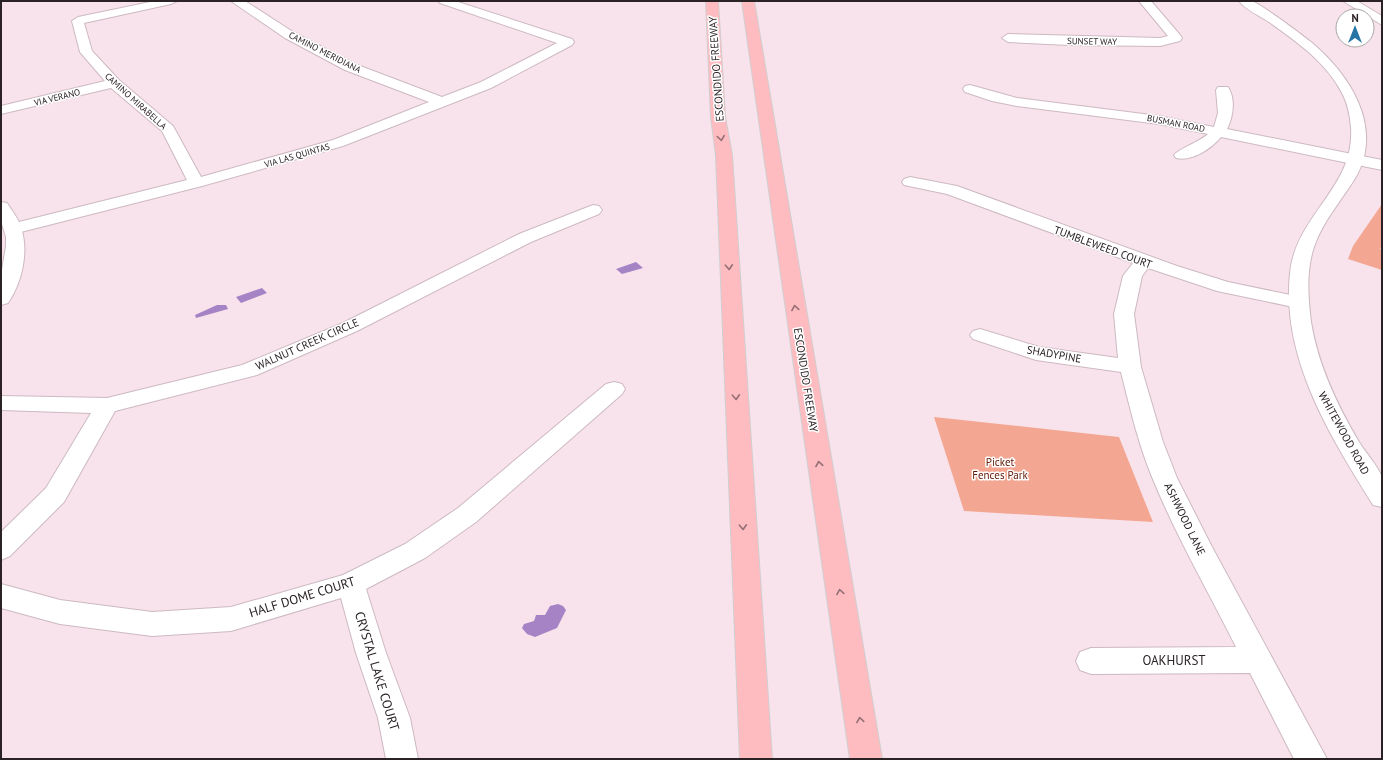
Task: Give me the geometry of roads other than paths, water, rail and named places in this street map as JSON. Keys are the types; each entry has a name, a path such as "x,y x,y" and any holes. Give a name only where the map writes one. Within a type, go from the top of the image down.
{"highway":[{"name":"ESCONDIDO FREEWAY","path":"712,1 718,117 724,155 756,759"},
{"name":"ESCONDIDO FREEWAY","path":"748,1 866,759"}],"street":[{"name":"CAMINO MIRABELLA","path":"171,1 78,21 86,52 114,83 168,129 196,183"},
{"name":"CAMINO MERIDIANA","path":"237,1 289,35 350,67 441,102"},
{"name":"VIA LAS QUINTAS","path":"13,229 196,183 338,143 486,85 568,42 444,1"},
{"name":"SUNSET WAY","path":"1008,38 1069,41 1160,42 1176,38 1145,1"},
{"path":"1244,1 1301,41 1331,67 1341,80 1356,107 1358,119 1357,160"},
{"path":"1349,1 1382,21"},
{"name":"VIA VERANO","path":"1,110 114,83"},
{"name":"BUSMAN ROAD","path":"970,89 997,98 1017,102 1127,114 1382,165"},
{"path":"1182,154 1199,149 1211,141 1220,132 1227,104 1223,90"},
{"name":"WHITEWOOD ROAD","path":"1357,160 1307,238 1299,271 1298,302 1302,332 1316,380 1335,420 1382,498"},
{"name":"TUMBLEWEED COURT","path":"910,182 951,190 1143,262 1224,287 1298,302"},
{"path":"1,207 13,229 16,250 9,280 1,299"},
{"name":"WALNUT CREEK CIRCLE","path":"1,403 107,406 249,370 350,327 525,238 593,210"},
{"name":"ASHWOOD LANE","path":"1143,262 1133,276 1124,314 1130,367 1151,442 1165,478 1200,550 1311,759"},
{"name":"SHADYPINE","path":"980,335 1036,353 1130,367"},
{"name":"HALF DOME COURT","path":"1,596 60,612 152,624 231,619 350,584 415,551 467,515 614,389"},
{"path":"1,549 55,495 107,406"},
{"name":"CRYSTAL LAKE COURT","path":"350,584 371,653 394,718 402,759"},
{"name":"OAKHURST","path":"1091,661 1258,660"}],"park label":[{"name":"Picket Fences Park","path":"1000,468"}]}
